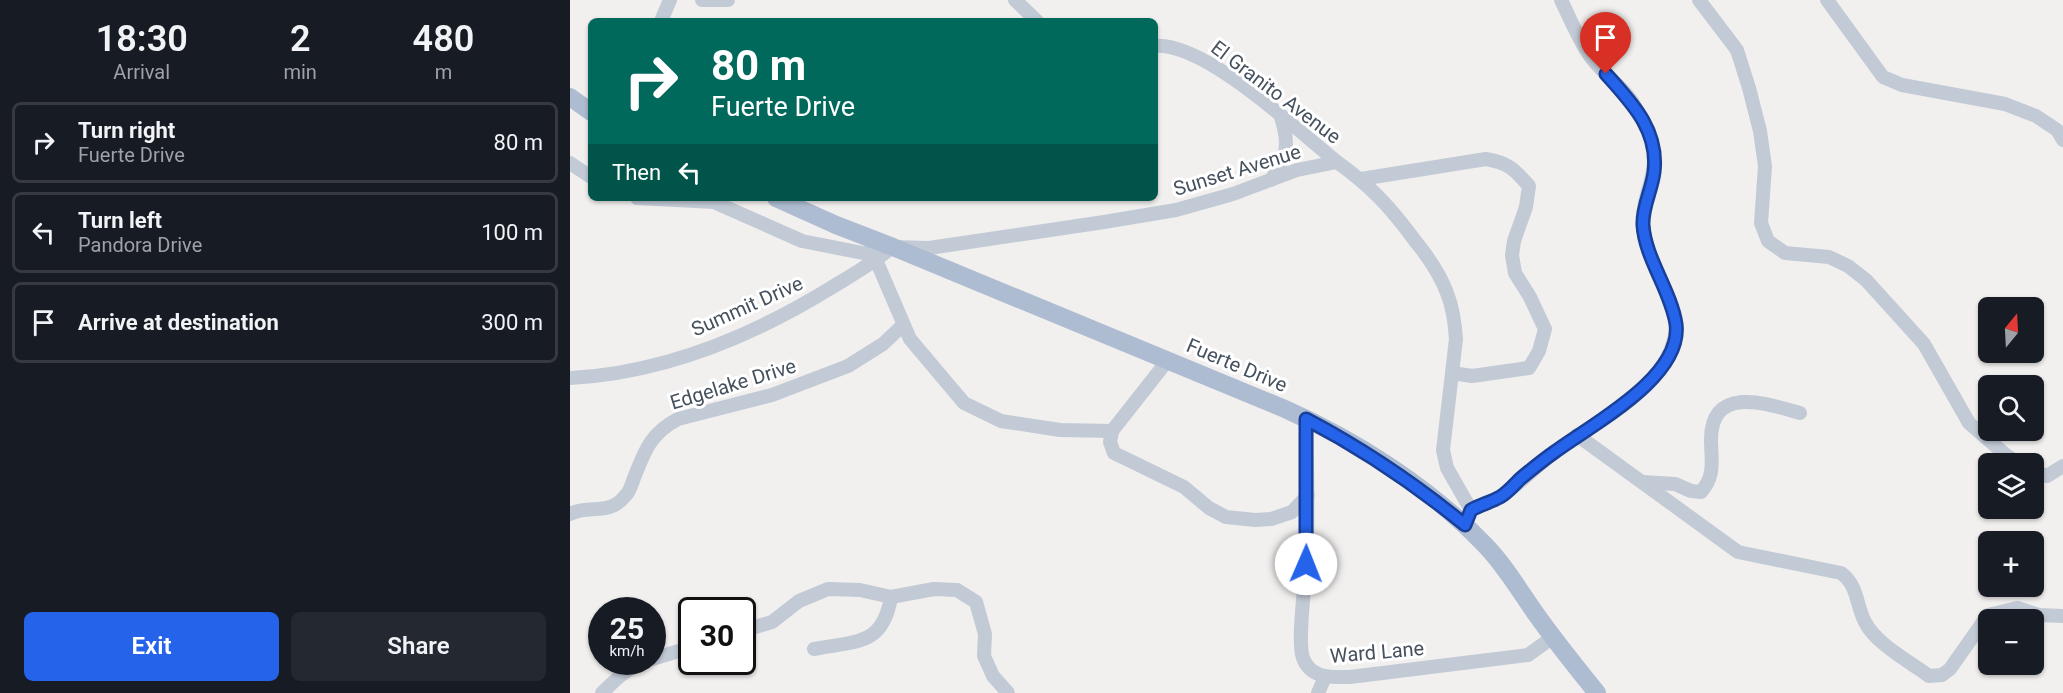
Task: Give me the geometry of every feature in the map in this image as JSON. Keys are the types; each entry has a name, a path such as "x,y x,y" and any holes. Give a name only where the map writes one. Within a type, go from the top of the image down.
{"main road":[{"path":"570,97 588,110"},
{"name":"Fuerte Drive","path":"783,201 836,225 1168,360 1306,419 1337,435 1468,518 1553,637 1597,693"}],"street":[{"path":"662,18 670,0"},
{"path":"702,0 728,0"},
{"path":"1015,0 1034,18"},
{"path":"1337,162 1361,179 1394,211 1428,257 1443,282 1455,323 1455,356 1443,450 1447,468 1468,518 1501,496 1540,462 1577,435 1619,409 1641,391 1669,356 1675,338 1676,325 1643,226 1654,172 1654,154 1650,135 1630,99 1595,62 1582,44 1561,0"},
{"path":"1699,0 1737,50 1749,88 1760,131 1765,166 1761,223 1768,241 1785,253 1829,256 1848,266 1866,280 1924,344 1969,423 2004,453"},
{"path":"1827,0 1883,77 1902,85 2005,104 2036,116 2057,130 2063,140"},
{"name":"El Granito Avenue","path":"1158,46 1175,48 1216,67 1337,162"},
{"path":"1271,180 1281,164 1287,147 1281,117"},
{"path":"1361,179 1486,159 1501,161 1512,166 1529,186 1526,207 1514,241 1512,255 1515,273 1530,297 1545,329 1539,351 1529,368 1472,376 1452,373"},
{"name":"Sunset Avenue","path":"695,201 714,202 802,241 863,253 893,247 928,248 1176,210 1233,194 1306,168 1337,162"},
{"path":"570,163 588,175"},
{"name":"Summit Drive","path":"570,378 646,366 724,343 792,312 893,247"},
{"path":"876,260 910,339 964,403 986,416 1001,421 1060,430 1112,431"},
{"name":"Edgelake Drive","path":"570,514 578,511 604,510 627,494 650,442 666,425 678,419 772,395 848,366 883,344 903,325"},
{"path":"1168,360 1112,431 1110,442 1114,453 1184,487 1209,508 1226,517 1271,519 1292,512 1308,495"},
{"path":"1643,482 1675,484 1691,491 1701,492 1707,485 1712,472 1711,435 1714,423 1729,405 1759,401 1800,413"},
{"name":"Ward Lane","path":"1306,419 1308,495 1301,646 1304,660 1317,675 1350,677 1528,656 1553,637"},
{"path":"1577,435 1738,552 1841,573 1849,579 1864,622 1875,636 1929,676 1942,675 1950,669 1989,615 2017,608 2040,615 2063,616"},
{"path":"2044,475 2048,476 2063,466"},
{"path":"756,627 772,622 799,601 828,589 860,590 891,597 957,590 976,602 985,634 984,656 993,676 1008,693"},
{"path":"814,649 858,641 874,634 885,622 891,597"},
{"path":"602,693 622,675"},
{"path":"1318,693 1325,677"}],"route":[{"path":"1306,564 1308,495 1306,419 1367,453 1420,489 1465,525 1471,510 1501,496 1540,462 1577,435 1619,409 1641,391 1669,356 1675,338 1676,325 1643,226 1654,172 1654,154 1650,135 1630,99 1606,74"}]}
